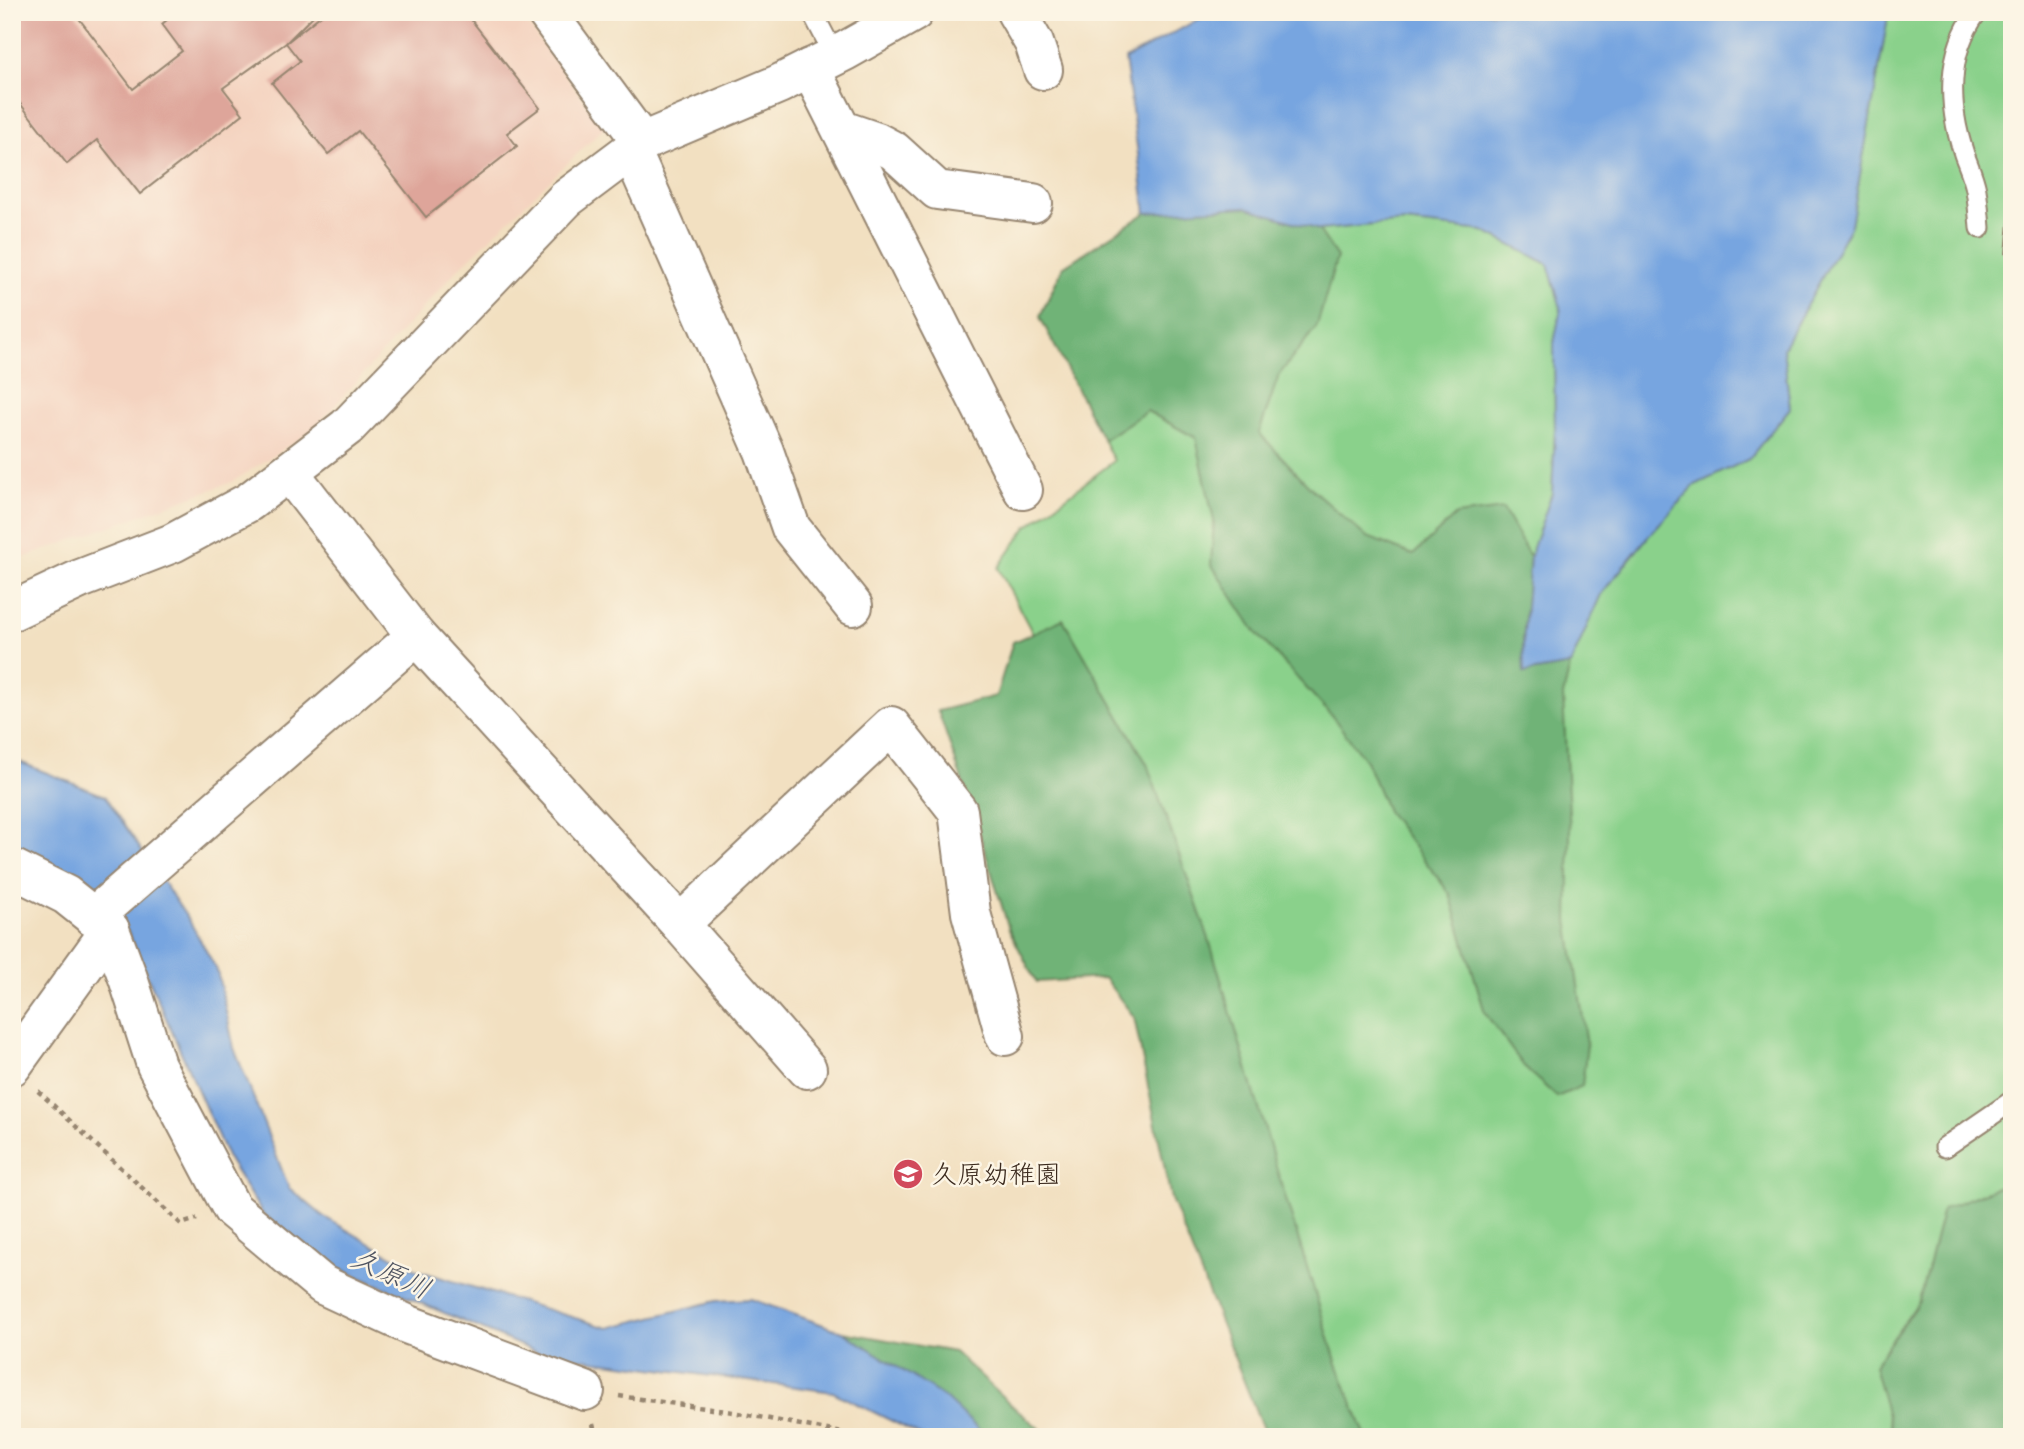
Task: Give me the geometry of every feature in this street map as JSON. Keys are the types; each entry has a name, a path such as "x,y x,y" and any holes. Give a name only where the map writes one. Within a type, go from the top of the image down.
{"street":[{"path":"546,12 637,146 764,451 791,528 853,606"},
{"path":"12,611 80,579 173,543 249,502 346,427 566,198 637,146 779,84 914,12"},
{"path":"1016,12 1034,43 1043,70"},
{"path":"823,62 842,130 1023,490"},
{"path":"842,130 894,151 937,190 1033,203"},
{"path":"289,472 416,636 680,924 807,1069"},
{"path":"22,1076 101,923 162,858 416,636"},
{"path":"680,924 891,726 958,811 971,913 1005,1036"},
{"path":"12,868 66,895 101,923 128,978 156,1065 232,1209 323,1285 409,1325 585,1391"}],"lane":[{"path":"1977,12 1965,28 1955,61 1952,108 1976,188 1980,228"},
{"path":"816,16 823,62"},
{"path":"1945,1147 2012,1101"}],"path":[{"path":"22,1076 180,1224 232,1209"},
{"path":"585,1391 733,1412 855,1437"}],"shaded area":[{"path":"12,12 519,12 604,128 455,272 312,431 232,482 12,562"}],"green space":[{"path":"1887,12 2012,12 2012,1437 1318,1437 1040,647 998,568 1027,527 1114,461 1040,316 1063,267 1146,213 1319,230 1405,222 1483,231 1548,264 1561,308 1554,343 1555,430 1552,493 1530,557 1524,673 1570,665 1601,594 1651,533 1695,485 1749,459 1790,408 1783,348 1851,225"},
{"path":"1245,207 1319,230 1337,257 1317,326 1279,375 1259,433 1313,490 1365,536 1413,555 1456,515 1503,509 1530,557 1523,644 1524,673 1570,665 1563,696 1570,834 1568,920 1587,1044 1582,1086 1557,1097 1526,1069 1485,1013 1450,894 1387,811 1366,761 1331,715 1257,634 1211,564 1214,521 1196,438 1147,411 1103,440 1040,317 1063,267 1146,213"},
{"path":"1063,619 1147,764 1208,936 1336,1361 1366,1437 1264,1437 1171,1199 1134,1017 1104,978 1036,982 1009,929 938,711 996,696 1013,642"},
{"path":"2012,1181 2012,1437 1894,1437 1874,1366 1919,1301 1943,1209"},
{"path":"843,1332 954,1352 1050,1437 977,1437"}],"water":[{"path":"1212,12 1887,12 1851,225 1783,348 1790,408 1749,459 1695,485 1651,533 1601,594 1570,665 1524,673 1523,644 1530,557 1552,493 1555,430 1554,343 1561,308 1548,264 1483,231 1405,222 1319,230 1245,207 1146,213 1125,59"},
{"name":"久原川","path":"12,759 105,796 190,922 217,970 234,1048 289,1188 323,1216 416,1270 608,1328 716,1301 751,1299 843,1332 944,1397 987,1437 924,1437 833,1392 538,1353 334,1266 264,1216 229,1161 129,934 104,902 70,873 12,847"}],"building":[{"path":"12,12 74,12 133,89 182,51 162,24 177,12 317,12 286,43 223,88 243,114 140,194 97,140 67,164 12,93"},
{"path":"325,12 465,12 540,108 507,133 517,146 426,217 358,131 328,154 272,83 300,61 286,43"},
{"path":"2010,211 2012,254 2006,254"}],"place":[{"name":"久原幼稚園","path":"908,1174"}]}
